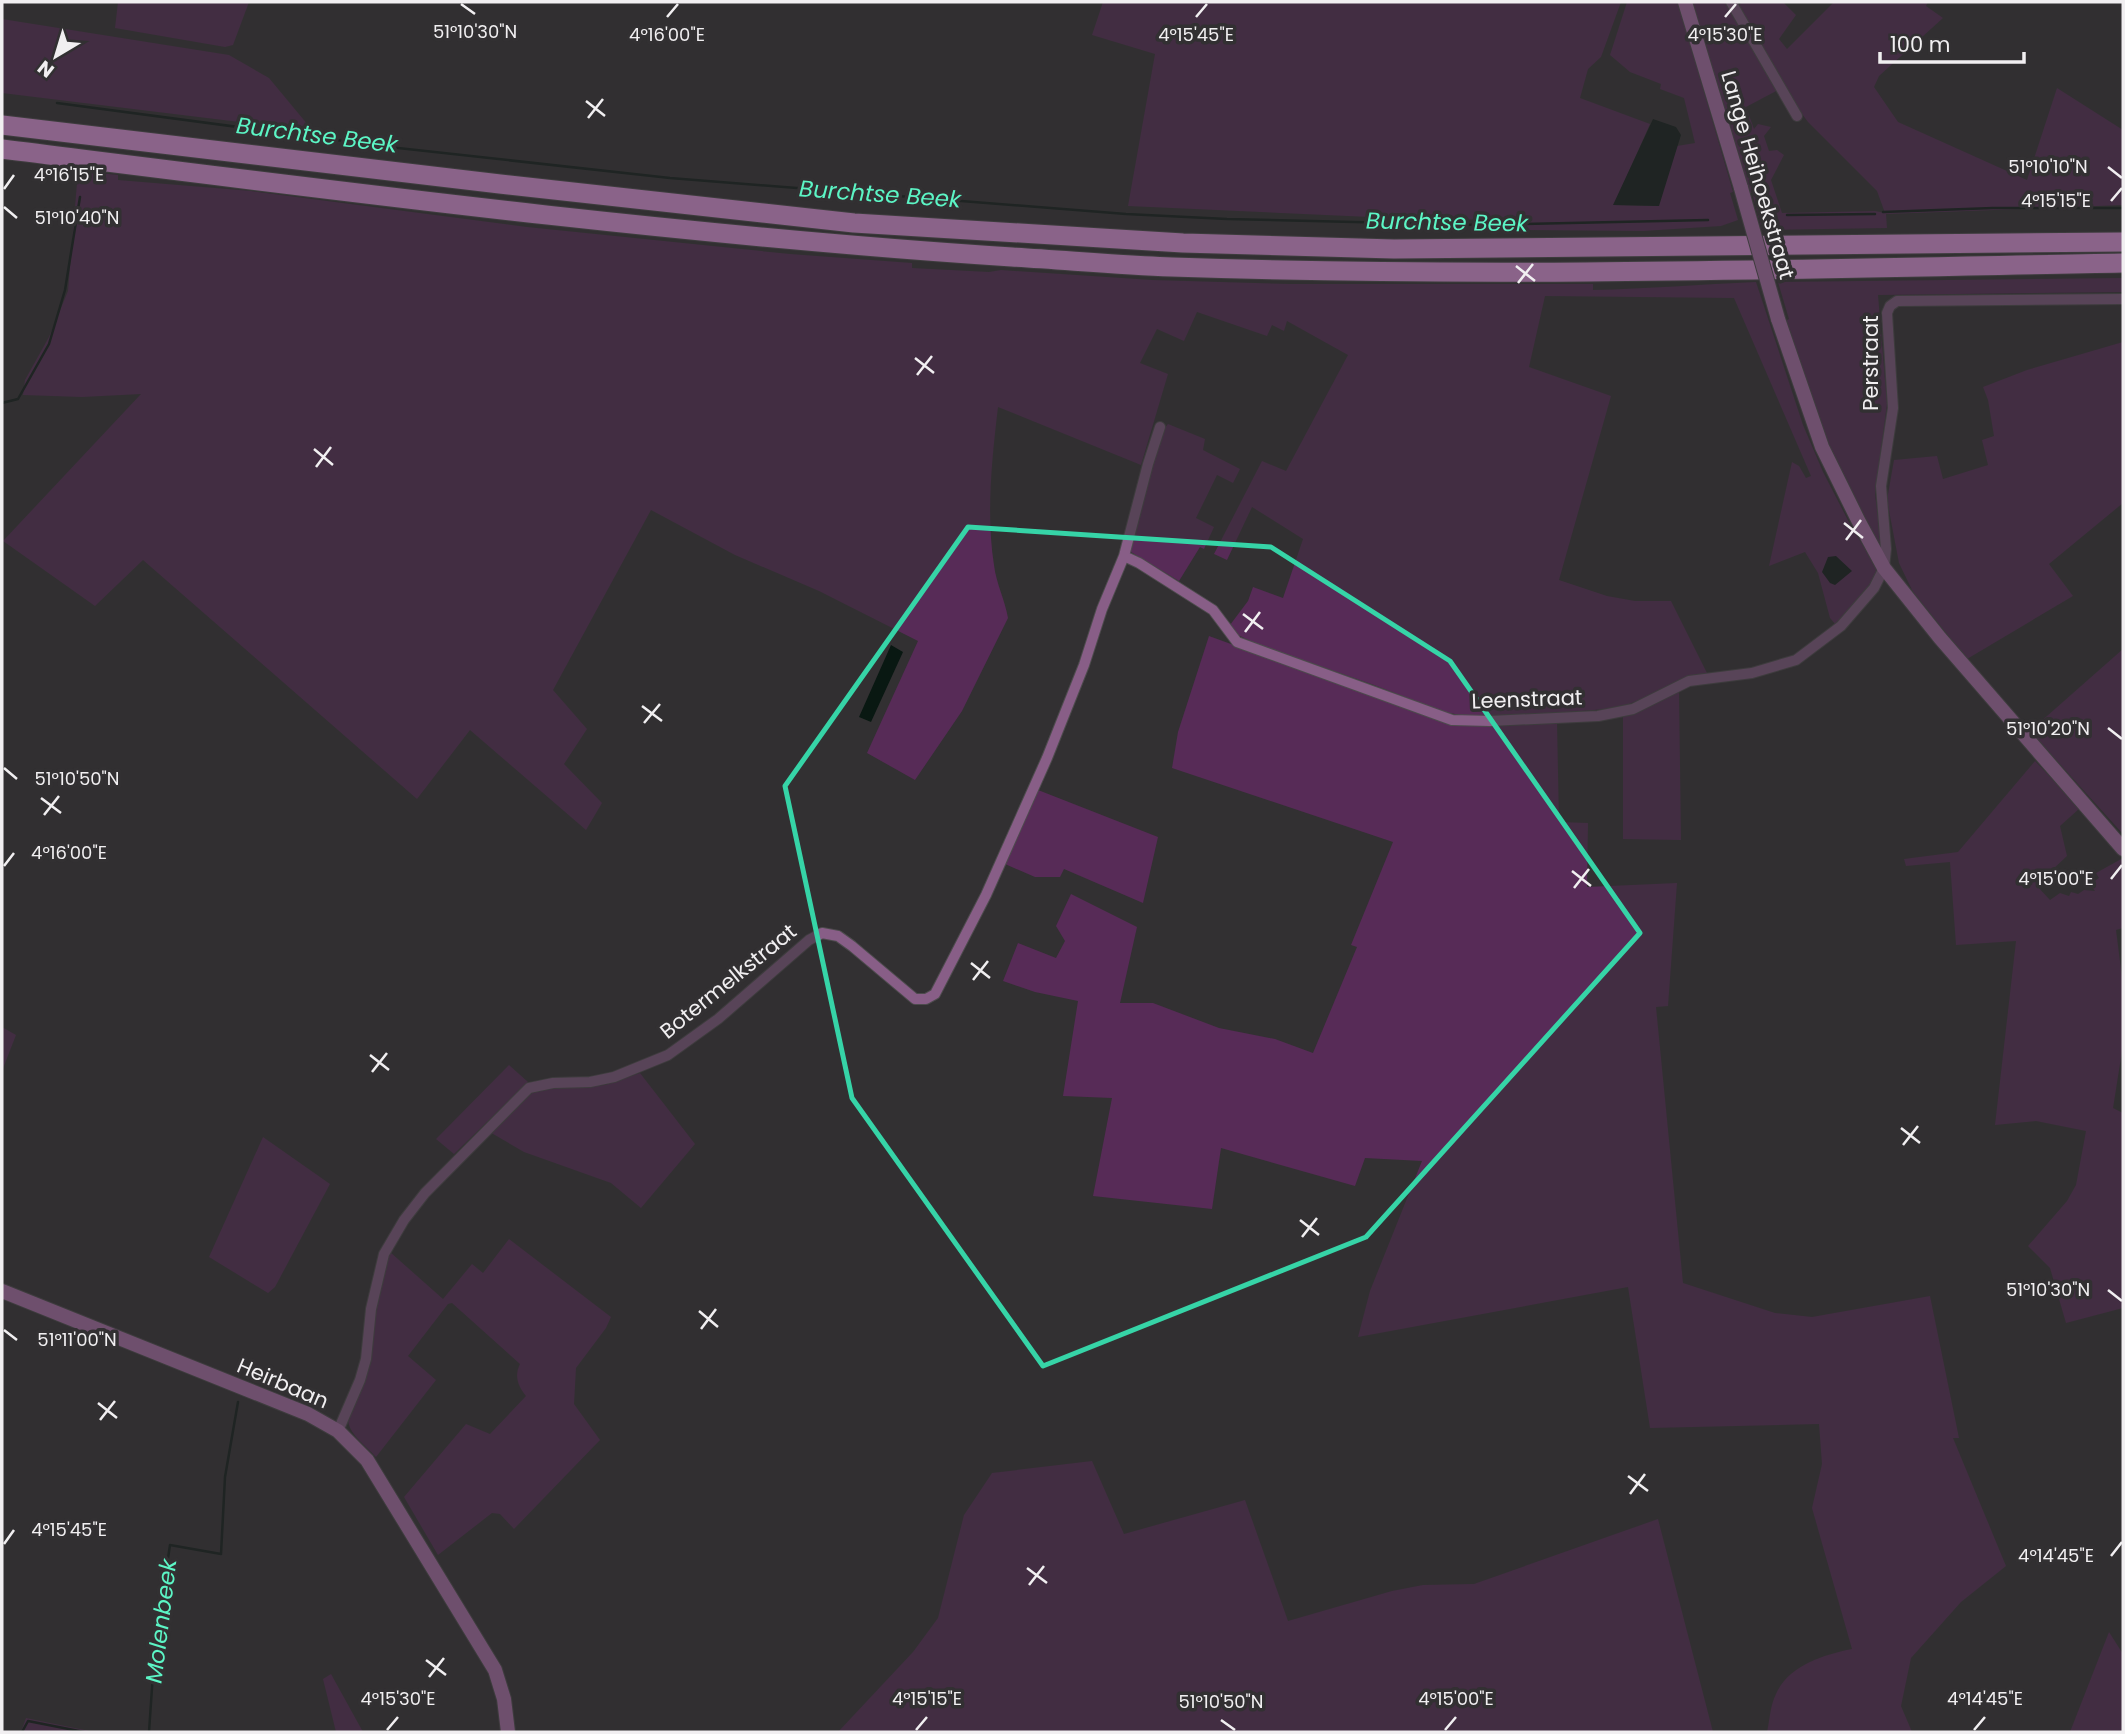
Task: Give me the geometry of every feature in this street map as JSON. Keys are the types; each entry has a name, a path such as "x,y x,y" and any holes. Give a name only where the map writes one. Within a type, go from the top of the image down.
{"highway":[{"path":"2,125 854,223 1183,243 1394,250 2123,242"},
{"path":"2,149 569,218 856,247 1169,267 1659,272 2123,263"}],"street":[{"name":"Lange Heihoekstraat","path":"1685,2 1778,319 1822,447 1884,568"},
{"name":"Lange Heihoekstraat","path":"1731,2 1797,116"},
{"name":"Perstraat","path":"1884,568 1886,549 1881,486 1894,408 1887,313 1890,306 1897,301 2123,299"},
{"name":"Botermelkstraat","path":"338,1431 366,1359 376,1279 392,1238 425,1193 529,1088 614,1077 668,1055 718,1019 809,940 822,933 838,936 915,999 926,999 935,994 985,895 1043,768 1084,665 1102,609 1124,556 1147,464 1160,427"},
{"name":"Leenstraat","path":"1124,556 1213,610 1237,642 1452,720 1490,721 1598,716 1633,709 1689,681 1752,673 1796,660 1841,626 1874,588 1884,568"},
{"path":"1884,568 1940,638 2123,849"},
{"name":"Heirbaan","path":"2,1292 308,1414 338,1431 367,1460 484,1650 495,1670 504,1699 508,1732"}],"highlighted area":[{"path":"968,527 1271,547 1450,661 1640,933 1366,1237 1043,1366 852,1098 785,786"}],"shaded area":[{"path":"118,2 249,2 233,45 225,47 115,28"},
{"path":"1103,2 1621,2 1601,57 1588,69 1580,98 1650,124 1614,205 1658,206 1677,146 1695,143 1684,98 1660,89 1661,84 1630,72 1610,55 1627,2 1678,2 1733,192 1730,193 1738,220 1721,226 1643,231 1508,230 1506,219 1437,220 1128,206 1155,54 1092,35"},
{"path":"1692,2 1727,2 1778,90 1746,107 1754,129 1758,124 1771,127 1764,136 1769,151 1777,150 1784,155 1771,180 1782,213 1885,213 1877,191 1808,122 1791,99 1738,6 1742,2 1783,2 1796,15 1779,39 1787,49 1834,2 1928,2 1926,6 1943,18 1879,76 1874,87 1898,122 2027,180 2057,88 2123,130 2123,205 1886,214 1887,228 1762,230 1752,193 1748,193"},
{"path":"2,19 229,55 269,78 313,131 2,93"},
{"path":"1653,119 1676,127 1681,135 1659,206 1613,205"},
{"path":"78,171 118,175 118,180 251,191 527,227 790,254 912,263 912,268 1289,284 1593,284 1593,290 1756,282 1803,425 1823,472 1852,528 1879,571 1858,604 1836,625 1830,618 1818,573 1805,552 1769,566 1792,462 1799,466 1806,478 1811,476 1734,298 1545,296 1529,367 1611,396 1559,580 1607,596 1635,601 1671,601 1708,675 1618,708 1545,714 1466,716 1444,712 1257,644 1238,635 1230,625 1248,601 1253,587 1283,598 1303,539 1252,507 1227,560 1214,554 1262,461 1286,471 1348,355 1287,321 1284,331 1272,325 1267,336 1197,312 1184,341 1157,329 1140,363 1168,374 1141,465 998,407 990,526 995,572 1008,618 962,711 915,780 867,753 918,641 819,591 735,555 651,510 553,690 587,729 564,764 602,803 586,830 470,730 417,799 143,560 95,606 3,541 141,394 82,397 23,395 25,380 49,337 68,291"},
{"path":"2123,278 2123,292 1878,295 1887,404 1875,494 1881,541 1878,544 1836,465 1822,429 1785,321 1789,319 1778,282"},
{"path":"2123,342 2123,503 2049,564 2073,596 1967,659 1913,592 1899,563 1887,500 1894,460 1937,456 1943,479 1988,465 1982,440 1994,436 1983,387 2027,370"},
{"path":"1168,424 1205,439 1203,450 1240,469 1233,483 1217,475 1196,518 1214,527 1204,549 1200,547 1179,581 1131,552 1129,546 1163,430"},
{"path":"1836,556 1852,571 1835,585 1830,583 1822,572 1828,557"},
{"path":"1209,636 1450,724 1557,722 1559,822 1588,823 1587,887 1677,883 1668,1006 1656,1007 1683,1283 1775,1313 1812,1317 1930,1296 1959,1438 1953,1438 2006,1566 1961,1602 1911,1658 1901,1706 1912,1732 1767,1732 1774,1699 1789,1676 1819,1658 1852,1649 1812,1508 1822,1464 1819,1424 1650,1428 1628,1287 1358,1337 1370,1291 1422,1161 1365,1158 1355,1186 1221,1148 1212,1209 1093,1196 1112,1098 1063,1096 1078,1001 1035,992 1003,981 1018,943 1056,958 1065,941 1056,926 1071,894 1137,927 1120,1003 1153,1003 1219,1028 1275,1039 1313,1053 1357,947 1351,945 1393,842 1172,768 1178,732"},
{"path":"891,645 903,652 871,722 859,717"},
{"path":"2123,649 2123,834 2030,731"},
{"path":"1679,691 1681,840 1623,839 1623,717"},
{"path":"2035,761 2080,808 2060,826 2067,856 2036,885 2050,900 2060,893 2069,896 2071,892 2078,894 2084,890 2095,891 2090,884 2099,878 2096,873 2123,858 2123,928 2116,930 2123,985 2123,1045 2113,1108 2123,1113 2123,1308 2066,1323 2050,1268 2028,1246 2067,1201 2076,1185 2086,1131 2036,1121 1995,1125 2016,941 1956,945 1950,862 1906,866 1904,859 1958,852"},
{"path":"1038,790 1158,837 1143,903 1064,869 1060,877 1035,877 1005,864"},
{"path":"2,1027 16,1035 2,1071"},
{"path":"509,1065 528,1082 454,1154 436,1139"},
{"path":"640,1073 695,1144 641,1208 611,1183 524,1152 488,1131 530,1094 543,1089 605,1085"},
{"path":"263,1137 330,1184 275,1287 268,1293 209,1257"},
{"path":"509,1239 611,1317 606,1328 576,1368 574,1404 600,1440 514,1529 500,1514 492,1513 438,1555 404,1497 466,1424 490,1434 526,1396 518,1381 520,1364 452,1303 448,1304 408,1356 436,1380 376,1457 355,1436 348,1421 375,1301 390,1252 443,1299 472,1264 483,1273"},
{"path":"1092,1461 1124,1534 1245,1500 1288,1621 1392,1591 1423,1585 1474,1584 1658,1519 1713,1732 838,1732 913,1652 938,1618 964,1515 992,1473"},
{"path":"2109,1632 2123,1654 2123,1732 2070,1732"},
{"path":"331,1674 363,1732 336,1732 323,1679"},
{"path":"26,1718 94,1732 21,1732"}],"waterway":[{"name":"Burchtse Beek","path":"57,103 389,147 670,178 1126,214 1481,225 1708,220"},
{"name":"Burchtse Beek","path":"2,403 18,399 49,344 65,290 80,197"},
{"name":"Burchtse Beek","path":"1883,212 1993,208 2123,208"},
{"name":"Burchtse Beek","path":"1787,215 1875,214"},
{"name":"Molenbeek","path":"149,1732 155,1644 170,1545 221,1554 225,1477 238,1402"},
{"name":"Molenbeek","path":"22,1732 28,1721 84,1732"}]}
